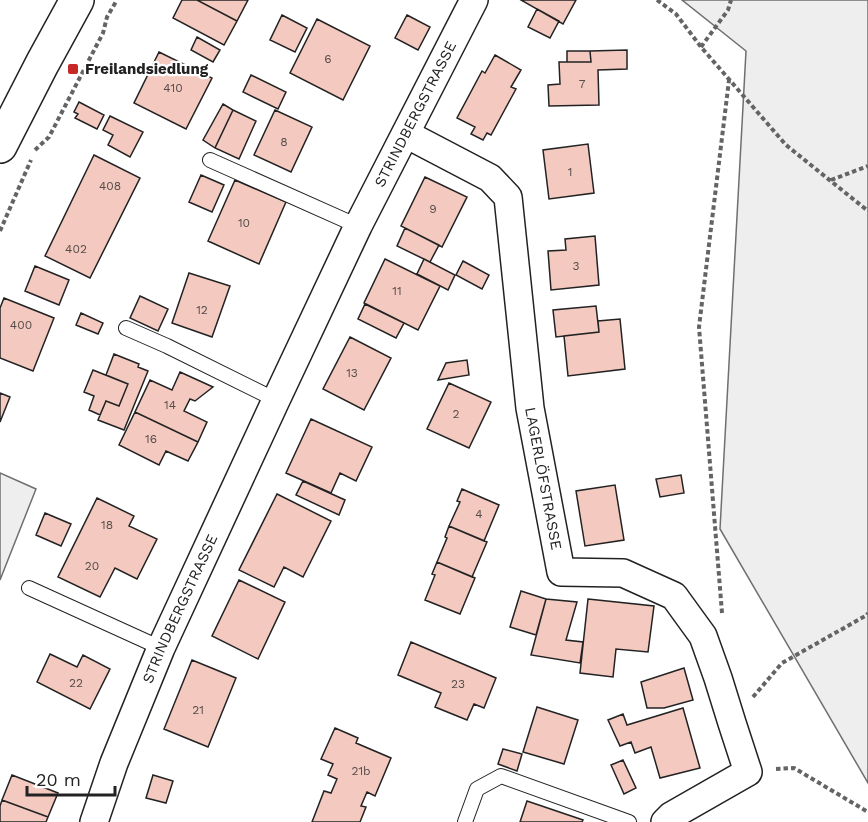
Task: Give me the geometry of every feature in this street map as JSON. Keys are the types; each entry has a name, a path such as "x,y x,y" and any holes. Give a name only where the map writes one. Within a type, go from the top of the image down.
{"main road":[{"path":"0,146 77,0"}],"street":[{"name":"STRINDBERGSTRASSE","path":"94,822 114,763 162,648 276,400 358,226 474,0"},
{"name":"LAGERLÖFSTRASSE","path":"406,134 490,178 508,197 530,408 561,573 623,573 674,596 703,636 748,772"},
{"path":"665,822 671,816 748,772"}],"lane":[{"path":"210,160 358,226"},
{"path":"126,327 276,400"},
{"path":"29,588 162,648"},
{"path":"465,822 477,789 501,776 629,822"}],"path":[{"path":"0,231 34,152 49,137 103,33 107,17 117,0"},
{"path":"657,0 676,14 701,47 786,145 868,211"},
{"path":"701,47 728,10 730,0"},
{"path":"722,617 699,327 729,80"},
{"path":"830,180 868,166"},
{"path":"732,723 782,663 867,615 868,612"},
{"path":"748,772 794,768 868,812"}],"shaded area":[{"path":"682,0 868,0 868,783 720,529 746,51"},
{"path":"0,473 36,489 0,580"}],"building":[{"path":"182,0 197,0 237,21 224,45 173,18"},
{"path":"197,0 248,0 237,21"},
{"path":"521,0 576,0 563,24"},
{"path":"537,9 559,21 550,38 528,27"},
{"path":"282,15 307,28 295,52 270,40"},
{"path":"407,15 430,27 418,50 395,38"},
{"path":"317,19 370,46 343,100 290,73"},
{"path":"197,37 220,50 213,62 191,50"},
{"path":"627,50 627,69 598,70 599,105 549,106 548,85 560,84 559,62 591,62 590,51"},
{"path":"567,51 590,51 591,62 567,62"},
{"path":"159,52 212,78 186,129 134,103"},
{"path":"495,55 521,70 511,87 516,89 491,135 487,133 483,140 471,134 475,127 457,118 482,71 485,73"},
{"path":"251,75 286,92 278,109 243,92"},
{"path":"79,102 104,115 97,129 75,118 78,114 74,112"},
{"path":"223,104 233,110 215,148 203,140"},
{"path":"233,110 256,121 239,159 215,148"},
{"path":"275,110 312,127 291,172 254,155"},
{"path":"110,116 143,132 130,157 108,145 113,135 103,130"},
{"path":"588,144 594,193 549,199 543,150"},
{"path":"94,155 140,178 90,278 45,256"},
{"path":"201,175 224,185 212,212 189,202"},
{"path":"425,177 467,197 442,247 401,226"},
{"path":"235,180 286,202 259,264 208,241"},
{"path":"405,228 439,245 430,262 397,246"},
{"path":"595,236 599,285 551,290 548,251 566,250 565,239"},
{"path":"385,259 440,286 418,330 364,303"},
{"path":"424,259 455,275 448,290 417,274"},
{"path":"463,261 489,275 482,289 456,275"},
{"path":"35,266 69,280 59,305 25,291"},
{"path":"189,273 230,286 212,337 172,323"},
{"path":"140,296 168,309 158,331 130,318"},
{"path":"4,298 54,318 33,371 0,358 0,308"},
{"path":"365,304 404,323 396,338 358,319"},
{"path":"596,306 599,332 556,337 553,310"},
{"path":"81,313 103,323 98,334 76,325"},
{"path":"620,319 625,369 568,376 564,336 599,332 598,321"},
{"path":"350,337 391,358 364,410 323,389"},
{"path":"114,354 139,364 138,367 148,371 124,430 98,420 106,401 119,406 128,384 106,375"},
{"path":"467,360 469,375 438,380 446,363"},
{"path":"93,370 128,384 119,406 106,401 100,415 89,410 94,396 84,392"},
{"path":"180,372 213,387 195,401 190,399 184,411 207,422 198,442 135,412 150,380 172,390"},
{"path":"449,383 491,402 469,448 427,429"},
{"path":"0,393 10,397 0,422"},
{"path":"135,412 198,442 188,461 166,451 159,465 119,445"},
{"path":"311,419 372,447 356,481 340,473 331,493 286,473"},
{"path":"681,475 684,493 660,497 656,479"},
{"path":"303,481 345,500 339,515 296,495"},
{"path":"615,485 624,540 585,546 576,491"},
{"path":"462,489 499,505 484,541 449,526 460,502 457,501"},
{"path":"277,494 331,521 303,577 284,567 274,587 239,570"},
{"path":"97,498 134,516 129,526 157,539 137,579 115,568 100,597 58,577"},
{"path":"45,513 71,524 61,546 36,535"},
{"path":"449,526 487,542 472,577 437,562 447,538 445,537"},
{"path":"437,562 475,578 460,614 425,600 435,575 432,574"},
{"path":"239,580 285,602 258,659 212,636"},
{"path":"521,591 546,599 536,635 510,627"},
{"path":"546,599 577,602 566,640 583,642 580,663 531,655"},
{"path":"588,599 654,606 648,652 616,649 613,677 580,673"},
{"path":"411,642 496,678 484,708 474,704 467,720 435,707 441,693 398,675"},
{"path":"50,654 77,667 83,655 110,669 90,709 37,682"},
{"path":"192,660 236,678 208,747 164,729"},
{"path":"684,668 693,700 664,708 647,708 641,682"},
{"path":"537,707 578,720 564,764 523,752"},
{"path":"683,708 700,768 660,778 651,747 635,753 631,742 620,746 608,720 623,714 627,725"},
{"path":"335,728 358,738 356,743 391,758 375,796 367,792 361,806 366,807 360,822 312,822 324,791 331,793 337,779 328,775 333,764 321,759"},
{"path":"503,749 522,754 517,771 498,764"},
{"path":"623,760 636,788 624,794 611,765"},
{"path":"12,775 58,793 48,817 2,800"},
{"path":"153,775 173,781 166,803 146,798"},
{"path":"2,800 48,817 46,822 0,822"},
{"path":"527,801 583,820 582,822 520,822"}],"place":[{"name":"Freilandsiedlung","path":"73,69"}]}
